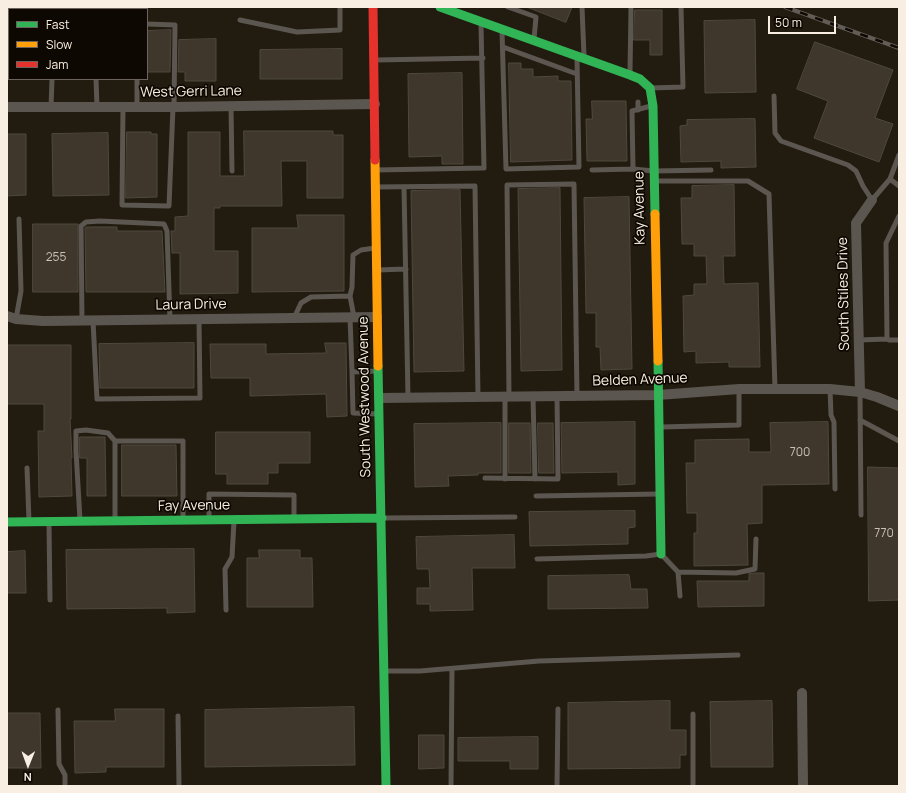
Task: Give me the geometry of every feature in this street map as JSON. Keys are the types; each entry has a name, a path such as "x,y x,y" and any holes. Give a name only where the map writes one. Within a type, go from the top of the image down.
{"street":[{"name":"South Westwood Avenue","path":"373,7 376,270 380,398 386,786"},
{"path":"440,7 630,75 640,79 650,88"},
{"name":"Kay Avenue","path":"650,88 654,176 661,554"},
{"name":"West Gerri Lane","path":"7,107 173,107 375,104"},
{"name":"South Stiles Drive","path":"860,392 856,222 872,200"},
{"name":"Laura Drive","path":"12,318 43,321 82,321 377,317"},
{"name":"Belden Avenue","path":"380,398 658,395 739,389 830,389 860,392 899,406"},
{"name":"Fay Avenue","path":"7,522 382,518"},
{"path":"802,692 803,786"}],"lane":[{"path":"240,20 297,32 340,30 340,7"},
{"path":"508,7 536,17 534,40"},
{"path":"502,30 506,169 579,167 577,74 580,57 582,7"},
{"path":"630,75 631,7"},
{"path":"650,88 683,87 681,7"},
{"path":"376,170 484,168 483,58 481,22"},
{"path":"123,107 122,205 169,206 175,25 148,24"},
{"path":"503,47 577,74"},
{"path":"374,60 483,58"},
{"path":"51,107 52,80"},
{"path":"96,80 97,107"},
{"path":"137,80 137,107"},
{"path":"774,96 775,133 781,141 848,165 856,171 872,200 890,178 899,155"},
{"path":"638,102 638,110"},
{"path":"231,106 232,171"},
{"path":"634,169 632,112 652,106"},
{"path":"592,170 634,169 654,176 748,181 769,194 775,389"},
{"path":"654,176 711,170"},
{"path":"890,178 899,186"},
{"path":"505,479 508,185 574,184 577,396"},
{"path":"376,187 475,186 478,397"},
{"path":"404,187 408,398"},
{"path":"887,339 886,243 899,216"},
{"path":"12,318 21,292 19,220"},
{"path":"82,321 81,226 86,222 100,221 164,224 167,231 170,320"},
{"path":"376,247 361,250 353,255 352,287 350,296 352,317 353,413 380,414"},
{"path":"376,270 406,269"},
{"path":"294,318 301,303 311,297 350,296"},
{"path":"93,320 97,399 200,398 199,319"},
{"path":"859,340 899,340"},
{"path":"352,372 379,371"},
{"path":"658,427 739,425 739,389"},
{"path":"830,389 831,415 834,422 835,489"},
{"path":"860,392 861,515"},
{"path":"485,478 558,479 557,396"},
{"path":"533,397 535,479"},
{"path":"860,420 899,441"},
{"path":"80,521 76,431 86,430 108,433 115,441 115,521"},
{"path":"115,441 183,441 183,521"},
{"path":"27,468 29,522"},
{"path":"209,520 209,494 294,495 294,519"},
{"path":"536,496 660,494"},
{"path":"382,518 515,517"},
{"path":"226,610 225,569 232,557 234,520"},
{"path":"49,522 50,600"},
{"path":"678,572 736,573 755,568 756,539"},
{"path":"537,559 646,556 661,554 678,572 680,596"},
{"path":"384,671 452,669 539,661 738,655"},
{"path":"451,786 452,669"},
{"path":"558,709 558,786"},
{"path":"58,710 59,764 65,775 65,786"},
{"path":"693,714 694,786"},
{"path":"178,716 179,786"}],"building":[{"path":"527,7 572,7 566,22"},
{"path":"635,10 662,10 662,55 650,55 650,40 634,40"},
{"path":"755,20 756,92 705,93 704,21"},
{"path":"171,30 170,72 148,72 148,31"},
{"path":"216,39 216,81 185,81 185,72 178,72 179,40"},
{"path":"815,42 893,70 875,118 893,124 879,162 814,138 828,101 797,89"},
{"path":"342,49 342,79 260,79 260,50"},
{"path":"509,63 521,63 521,69 533,69 533,77 558,76 558,81 571,81 572,160 511,162"},
{"path":"462,73 463,164 442,164 442,156 409,157 408,74"},
{"path":"592,101 626,101 627,161 587,161 586,119 592,119"},
{"path":"755,119 756,167 721,168 721,161 681,162 680,126 687,125 687,120"},
{"path":"244,131 333,131 333,135 343,135 343,198 307,198 307,161 281,161 282,206 220,206 220,208 214,208 214,251 238,251 238,293 180,294 180,253 172,253 171,231 175,231 175,217 188,216 188,132 220,132 220,176 244,176"},
{"path":"127,132 151,132 151,134 157,134 157,197 126,198"},
{"path":"108,133 109,195 53,196 52,134"},
{"path":"7,134 26,134 26,195 7,196"},
{"path":"734,185 735,256 723,256 724,284 758,283 760,367 729,367 729,362 696,363 696,351 684,352 683,296 694,295 694,284 707,284 706,256 694,256 694,244 682,244 681,198 692,198 692,186"},
{"path":"560,188 562,370 521,371 518,189"},
{"path":"460,190 464,371 414,372 411,191"},
{"path":"629,197 632,369 601,370 600,347 596,347 596,313 586,313 584,198"},
{"path":"297,215 344,215 344,291 252,292 252,228 298,228"},
{"path":"33,224 78,224 78,292 33,292"},
{"path":"86,227 117,227 117,231 162,231 165,292 86,292"},
{"path":"194,343 194,388 100,388 99,344"},
{"path":"325,343 346,343 347,416 327,417 326,394 250,396 250,378 211,378 210,344 266,344 266,354 326,353"},
{"path":"7,345 71,345 70,419 72,496 39,497 38,431 44,431 44,404 7,404"},
{"path":"635,422 635,484 618,485 618,472 562,473 561,423"},
{"path":"828,422 829,484 762,485 762,523 747,524 748,565 694,566 694,533 697,533 697,513 687,513 686,463 695,463 695,440 749,439 749,452 771,452 770,423"},
{"path":"501,423 501,473 478,473 478,475 448,476 449,486 415,487 414,424"},
{"path":"509,423 530,423 531,473 509,473"},
{"path":"538,423 553,423 554,473 539,473"},
{"path":"216,432 310,432 310,463 278,463 278,473 268,473 268,484 227,484 227,474 216,474"},
{"path":"80,437 105,437 106,496 87,496 87,458 80,458"},
{"path":"122,445 176,445 177,496 122,496"},
{"path":"868,467 899,468 899,600 869,601"},
{"path":"635,511 635,527 628,528 628,544 530,546 529,512"},
{"path":"514,535 515,568 472,568 473,610 430,611 430,604 417,604 417,588 430,588 429,569 417,569 416,537"},
{"path":"194,549 195,612 167,613 167,608 67,609 66,550"},
{"path":"259,550 300,550 300,558 312,558 313,607 247,607 247,558 259,558"},
{"path":"25,551 26,593 7,593 7,552"},
{"path":"764,573 764,606 698,607 697,581 749,581 749,574"},
{"path":"629,575 631,589 647,589 648,608 548,609 548,576"},
{"path":"670,701 670,730 686,730 686,755 680,755 680,768 568,769 568,703"},
{"path":"772,701 773,767 711,767 710,702"},
{"path":"354,707 355,765 205,767 205,710"},
{"path":"115,709 164,709 164,767 106,767 106,772 75,773 74,721 115,721"},
{"path":"7,713 40,713 41,768 7,768"},
{"path":"419,735 444,735 444,768 419,769"},
{"path":"538,737 538,769 510,769 510,761 458,761 458,738"}],"railway":[{"path":"785,7 899,48"}],"traffic: fast":[{"path":"440,7 630,75 640,79 650,88 653,106 655,214"},
{"path":"658,361 661,554"},
{"path":"378,366 386,786"},
{"path":"7,522 382,518"}],"traffic: slow":[{"path":"375,160 378,366"},
{"path":"655,214 658,361"}],"traffic: jam":[{"path":"373,7 375,160"}]}
